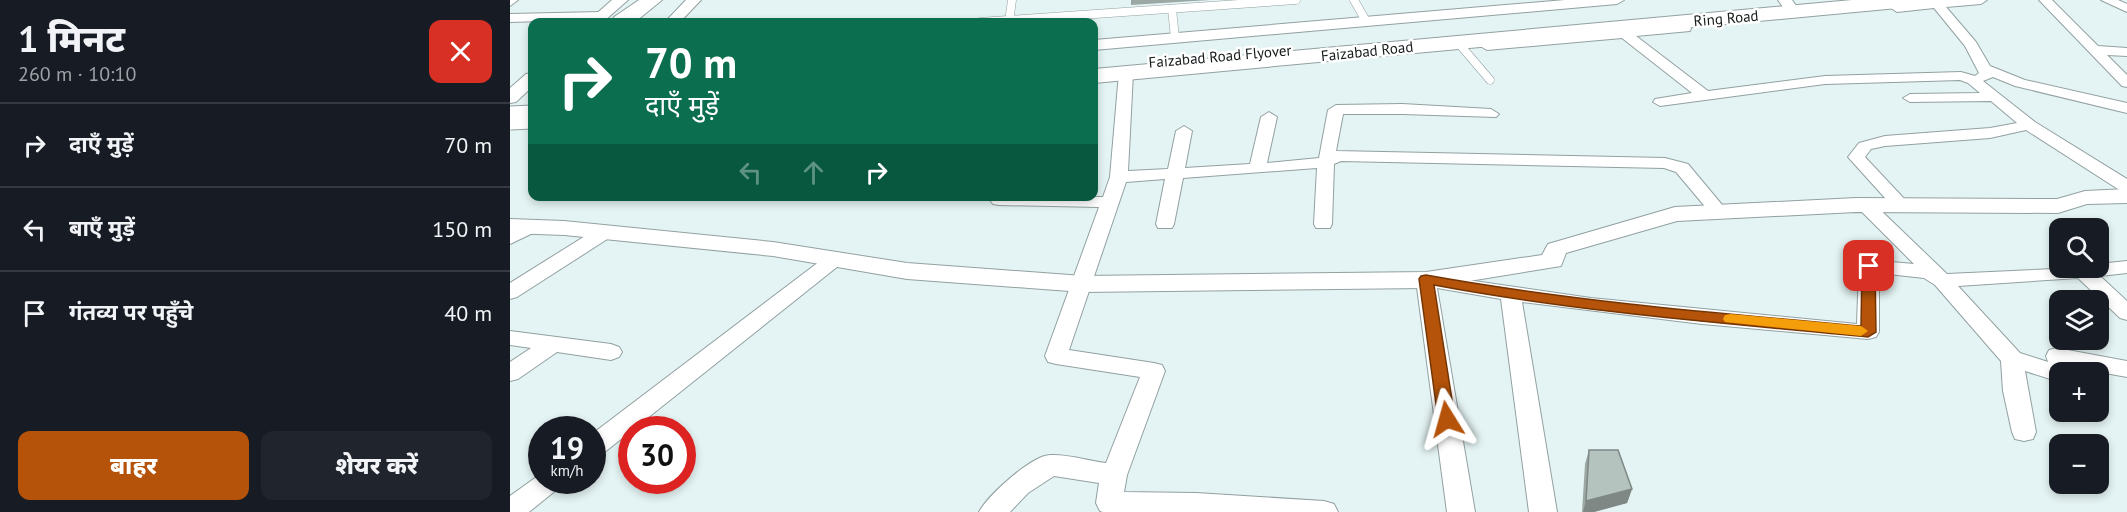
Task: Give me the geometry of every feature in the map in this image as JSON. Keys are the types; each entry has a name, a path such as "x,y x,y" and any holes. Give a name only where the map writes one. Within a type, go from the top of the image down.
{"highway":[{"path":"627,18 652,0"},
{"path":"647,18 668,0"},
{"name":"Faizabad Road","path":"1382,42 1796,2 1861,0"},
{"name":"Ring Road","path":"1627,29 1929,1"},
{"name":"Faizabad Road","path":"1098,76 1627,29"},
{"path":"1098,58 1312,41 1382,42"},
{"name":"Faizabad Road Flyover","path":"1098,67 1382,42"},
{"path":"510,127 524,109"}],"street":[{"path":"594,18 610,0"},
{"path":"510,18 594,18 621,0"},
{"path":"676,18 694,0"},
{"path":"1098,45 1617,0"},
{"path":"1929,1 1981,0"},
{"path":"2045,0 2127,82"},
{"path":"2107,0 2127,8"},
{"path":"1929,1 1953,22 1985,69 1987,76 1973,80"},
{"path":"1627,29 1705,96"},
{"path":"2094,50 2127,52"},
{"path":"1985,69 2020,83 2127,108"},
{"path":"1126,73 1119,177 1056,356 1154,371 1114,475 1109,503 1324,512"},
{"path":"1660,102 1825,80 1961,76 1973,80 2029,125 2127,187"},
{"path":"524,109 528,94"},
{"path":"1910,98 1992,97"},
{"path":"1323,224 1326,162 1336,110 1402,109 1491,114"},
{"path":"1257,169 1269,117"},
{"path":"1901,205 1856,157 1865,146 1885,141 1990,133 2029,125"},
{"path":"1165,224 1184,131"},
{"path":"1119,177 1257,169 1326,162 1338,156 1665,163 1682,168 1719,212"},
{"path":"517,230 605,232 773,249 907,271 1083,284 1426,279 1552,261 1556,249 1675,214 1865,205 2058,206 2085,198 2127,196"},
{"path":"1054,201 1110,202"},
{"path":"1865,205 1942,281 2012,359 2049,371"},
{"path":"510,292 605,232"},
{"path":"606,436 835,259"},
{"path":"1426,279 1511,295 1595,306 1868,332 1869,266 1929,272 1942,281 2049,274"},
{"path":"2109,269 2127,267"},
{"path":"2089,278 2127,313"},
{"path":"1426,279 1461,512"},
{"path":"1511,295 1543,512"},
{"path":"510,338 610,352"},
{"path":"510,373 553,344"},
{"path":"2059,362 2057,356 2089,362"},
{"path":"2012,359 2015,392 2024,432"},
{"path":"2109,366 2127,369"},
{"path":"993,512 1019,484 1050,465 1114,475"},
{"path":"510,511 532,494"}],"lane":[{"path":"1010,18 1012,0"},
{"path":"1060,18 1296,0"},
{"path":"1354,0 1366,21"},
{"path":"1172,9 1175,38"},
{"path":"1455,44 1490,80"}],"building":[{"path":"1589,450 1618,450 1632,489 1586,501"}],"slow traffic":[{"path":"1731,319 1861,331"}],"route":[{"path":"1447,419 1426,279 1511,295 1595,306 1868,332 1869,266"}]}
